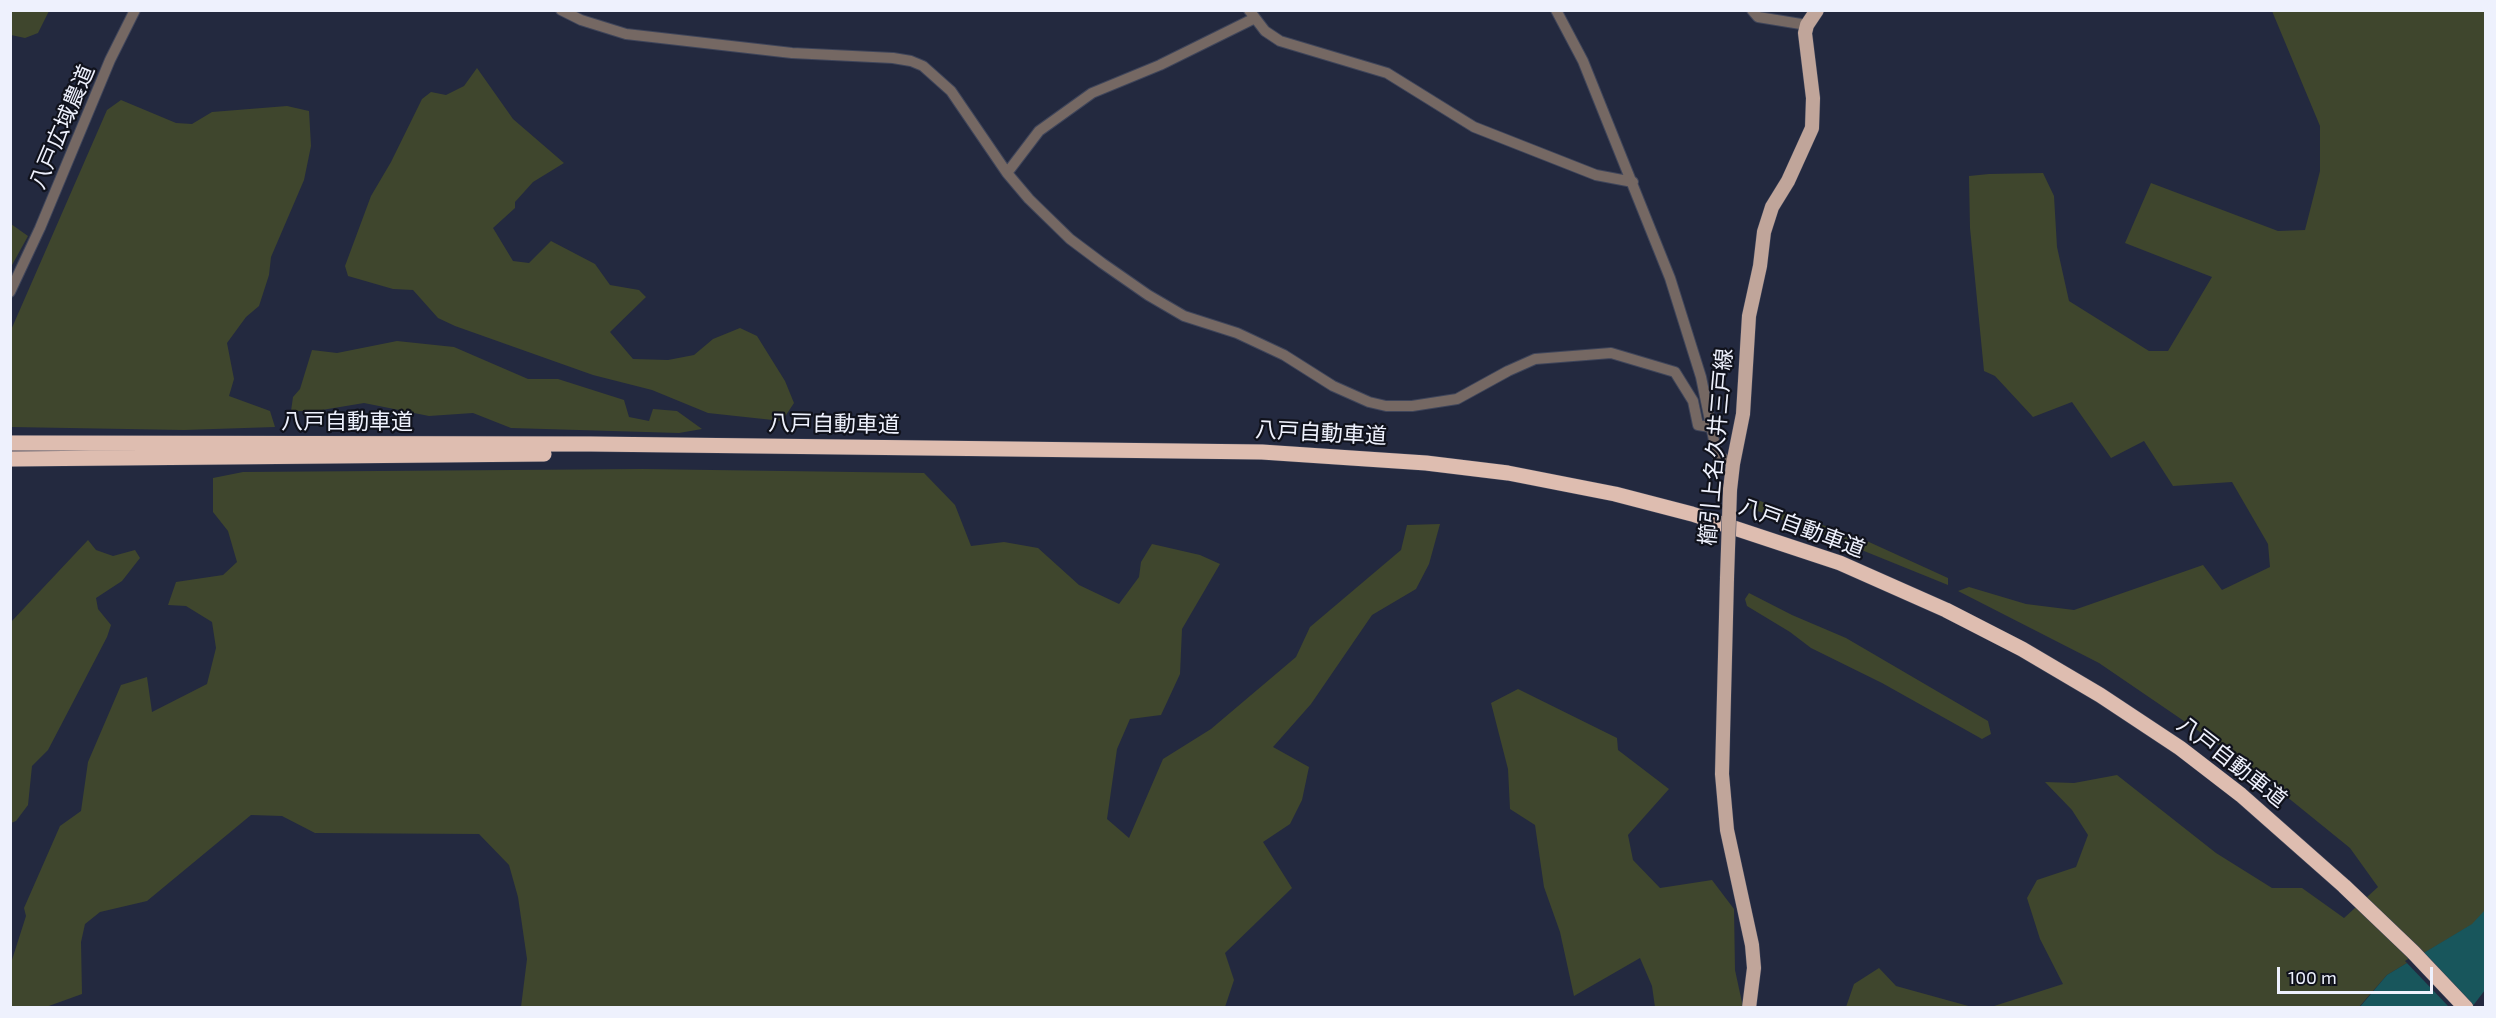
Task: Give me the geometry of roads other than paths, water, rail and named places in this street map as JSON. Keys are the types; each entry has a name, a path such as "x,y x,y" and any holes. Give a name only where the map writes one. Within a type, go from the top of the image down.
{"highway":[{"name":"八戸自動車道","path":"10,443 569,444 1156,450 1351,457 1425,463 1508,473 1615,494 1692,514 1840,563 1946,610 2022,649 2100,695 2180,748 2241,795 2342,890 2454,1008"},
{"name":"八戸自動車道","path":"10,459 591,454 1261,461 1423,472 1513,484 1614,504 1696,525 1837,573 1940,617 2017,657 2095,703 2173,755 2233,800 2414,952 2466,1008"}],"main road":[{"name":"櫛引上名久井三戸線","path":"1749,1008 1754,968 1752,945 1727,830 1722,774 1730,490 1743,414 1749,316 1760,266 1764,232 1772,207 1788,182 1808,138 1813,118 1806,48 1808,25 1817,10"}],"street":[{"name":"八戸広域農道","path":"10,292 40,228 110,60 135,10"},
{"path":"561,10 597,26 626,34 792,53 911,61 923,66 951,91 1007,173 1029,199 1070,239 1148,295 1184,316 1237,333 1284,355 1333,386 1369,402 1386,406 1412,406 1457,399 1534,359 1611,353 1675,372 1693,401 1698,425 1710,427"},
{"path":"1556,10 1583,61 1670,278 1701,376 1717,455 1733,464"},
{"path":"1752,10 1758,17 1808,25"},
{"path":"1007,173 1038,131 1092,93 1160,65 1251,15 1265,31 1280,41 1387,73 1474,127 1596,176 1633,182"}]}
